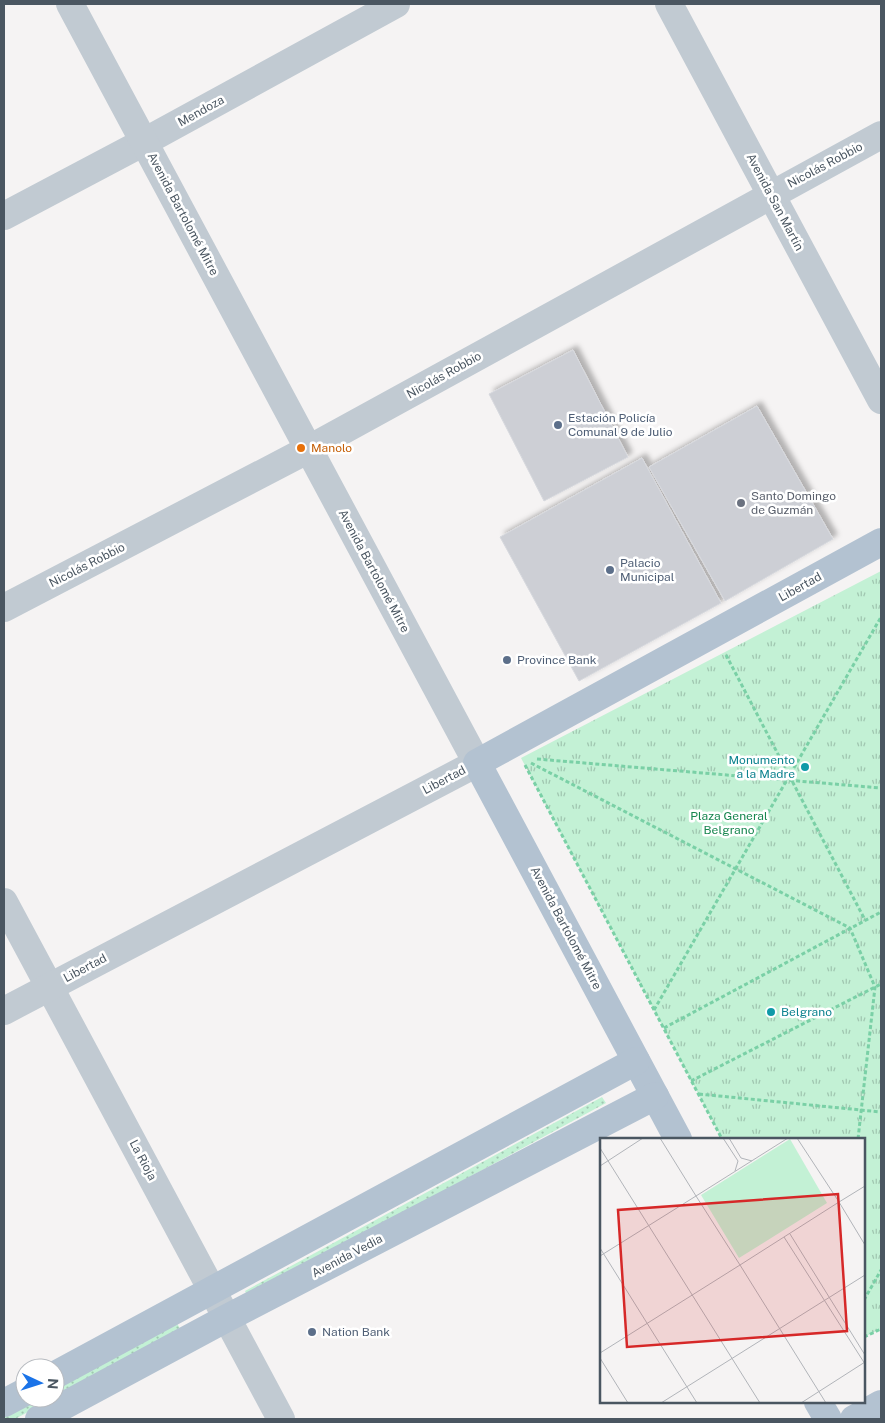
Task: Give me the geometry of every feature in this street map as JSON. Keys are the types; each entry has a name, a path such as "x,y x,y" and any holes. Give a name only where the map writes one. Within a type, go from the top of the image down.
{"main road":[{"name":"Libertad","path":"477,763 881,542"},
{"name":"Avenida Bartolomé Mitre","path":"477,763 677,1138"},
{"path":"65,1370 636,1061"},
{"name":"Avenida Vedia","path":"39,1419 228,1318 655,1096"},
{"path":"819,1403 828,1419"},
{"path":"854,1419 881,1404"}],"street":[{"name":"Avenida Bartolomé Mitre","path":"70,4 477,763"},
{"name":"Mendoza","path":"4,216 144,142 396,4"},
{"name":"Avenida San Martín","path":"669,4 881,400"},
{"name":"Nicolás Robbio","path":"4,608 309,449 881,135"},
{"name":"Libertad","path":"4,1011 477,763"},
{"name":"La Rioja","path":"4,902 228,1318 280,1419"}],"path":[{"path":"654,1010 881,617"},
{"path":"725,653 865,920"},
{"path":"721,1138 521,758 850,928 875,986 858,1138"},
{"path":"531,759 881,788"},
{"path":"664,1028 881,912"},
{"path":"691,1081 881,984"},
{"path":"698,1094 881,1112"},
{"path":"865,1298 881,1270"},
{"path":"865,1337 881,1329"}],"green space":[{"name":"Plaza General Belgrano","path":"881,571 881,1329 865,1337 865,1138 721,1138 521,758"},
{"path":"602,1097 606,1103 248,1297 245,1291"},
{"path":"177,1323 180,1329 65,1392 65,1384"},
{"path":"21,1408 35,1408 15,1419 4,1419 4,1417"}],"building":[{"name":"Estación Policía Comunal 9 de Julio","path":"573,350 628,457 544,501 489,394"},
{"name":"Santo Domingo de Guzmán","path":"757,406 833,539 725,601 649,467"},
{"name":"Palacio Municipal","path":"642,458 721,603 579,681 500,537"}],"place":[{"name":"Estación Policía Comunal 9 de Julio","path":"558,425"},
{"name":"Manolo","path":"301,448"},
{"name":"Santo Domingo de Guzmán","path":"741,503"},
{"name":"Palacio Municipal","path":"610,570"},
{"name":"Province Bank","path":"507,660"},
{"name":"Monumento a la Madre","path":"805,767"},
{"name":"Belgrano","path":"771,1012"},
{"name":"Nation Bank","path":"312,1332"}]}
